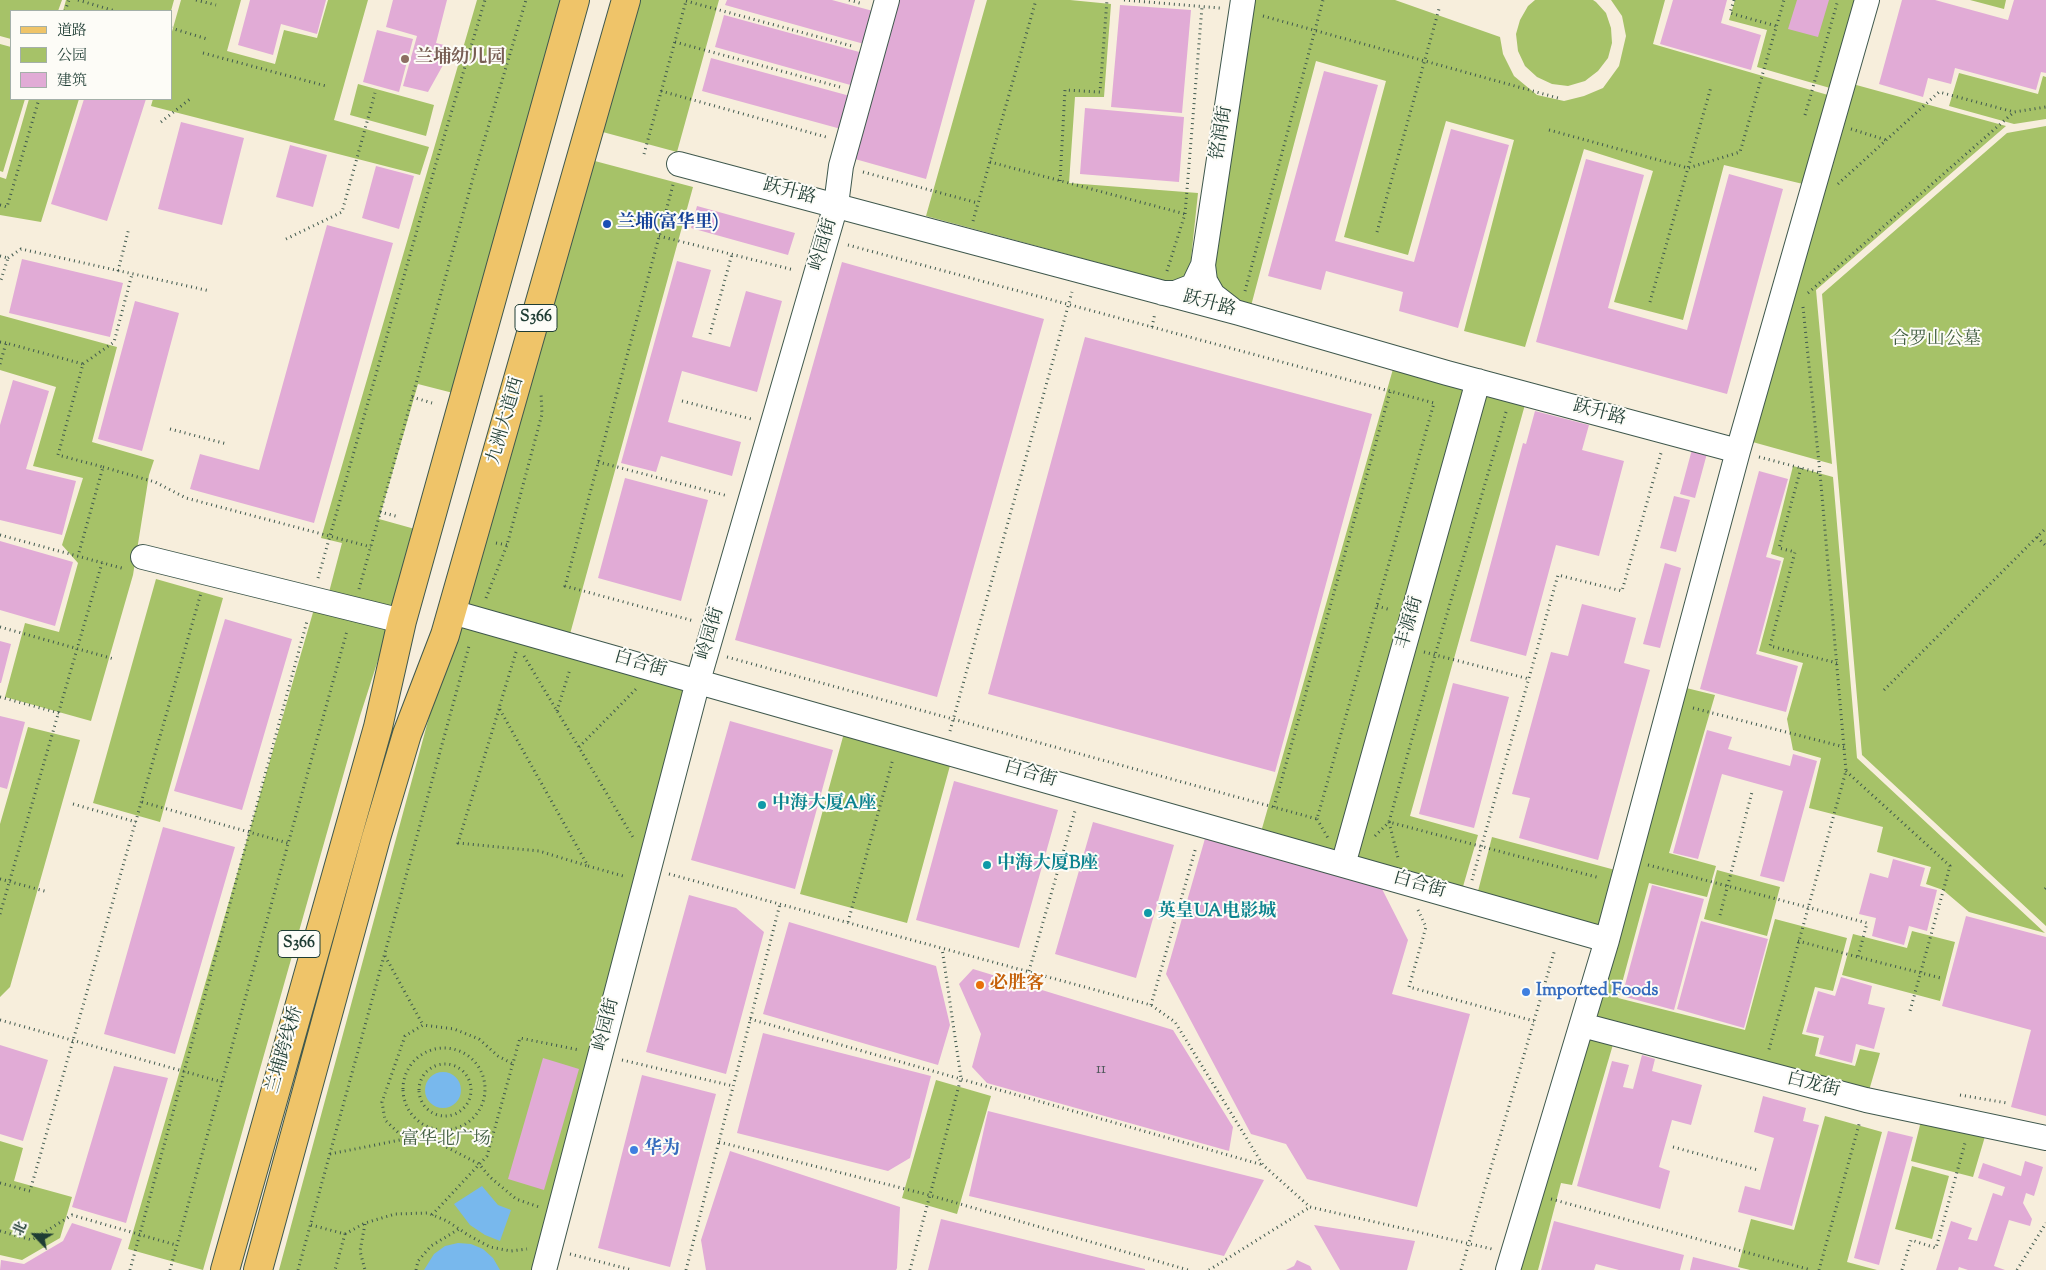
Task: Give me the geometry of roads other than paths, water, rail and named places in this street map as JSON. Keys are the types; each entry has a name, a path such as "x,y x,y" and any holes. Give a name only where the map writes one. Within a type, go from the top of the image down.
{"main road":[{"name":"S366","path":"209,1270 332,826 365,722 402,621 575,0"},
{"name":"九洲大道西","path":"376,838 407,734 448,624 626,0"},
{"name":"兰埔跨线桥","path":"225,1270 378,727 402,621"},
{"name":"S366","path":"278,1270 423,733 448,624"},
{"name":"兰埔跨线桥","path":"258,1270 376,838"}],"street":[{"name":"岭园街","path":"547,1259 698,681 836,206 841,166 887,0"},
{"path":"1511,1262 1607,940 1738,451 1867,0"},
{"name":"铭润街","path":"1239,313 1213,296 1205,281 1203,265 1243,5"},
{"name":"跃升路","path":"679,164 1239,313 1478,381 1738,451"},
{"name":"铭润街","path":"1161,292 1175,293 1193,286 1203,265"},
{"name":"丰源街","path":"1343,865 1478,381"},
{"path":"143,557 402,621"},
{"name":"白合街","path":"448,624 576,647 1607,940"},
{"name":"白龙街","path":"1582,1025 1866,1100 2046,1138"}],"water":[{"path":"443,1072 456,1077 461,1090 456,1103 443,1108 430,1103 425,1090 430,1077"},
{"path":"482,1186 498,1205 511,1210 500,1241 485,1235 470,1225 454,1204"},
{"path":"458,1243 471,1244 483,1249 493,1258 500,1270 424,1270 434,1254 445,1246"}],"place":[{"name":"兰埔幼儿园","path":"405,59"},
{"name":"兰埔(富华里)","path":"607,224"},
{"name":"中海大厦A座","path":"762,805"},
{"name":"中海大厦B座","path":"987,865"},
{"name":"英皇UA电影城","path":"1148,913"},
{"name":"必胜客","path":"980,985"},
{"name":"Imported Foods","path":"1526,992"},
{"name":"华为","path":"634,1150"}],"park label":[{"name":"合罗山公墓","path":"1936,341"},
{"name":"富华北广场","path":"446,1141"}]}
